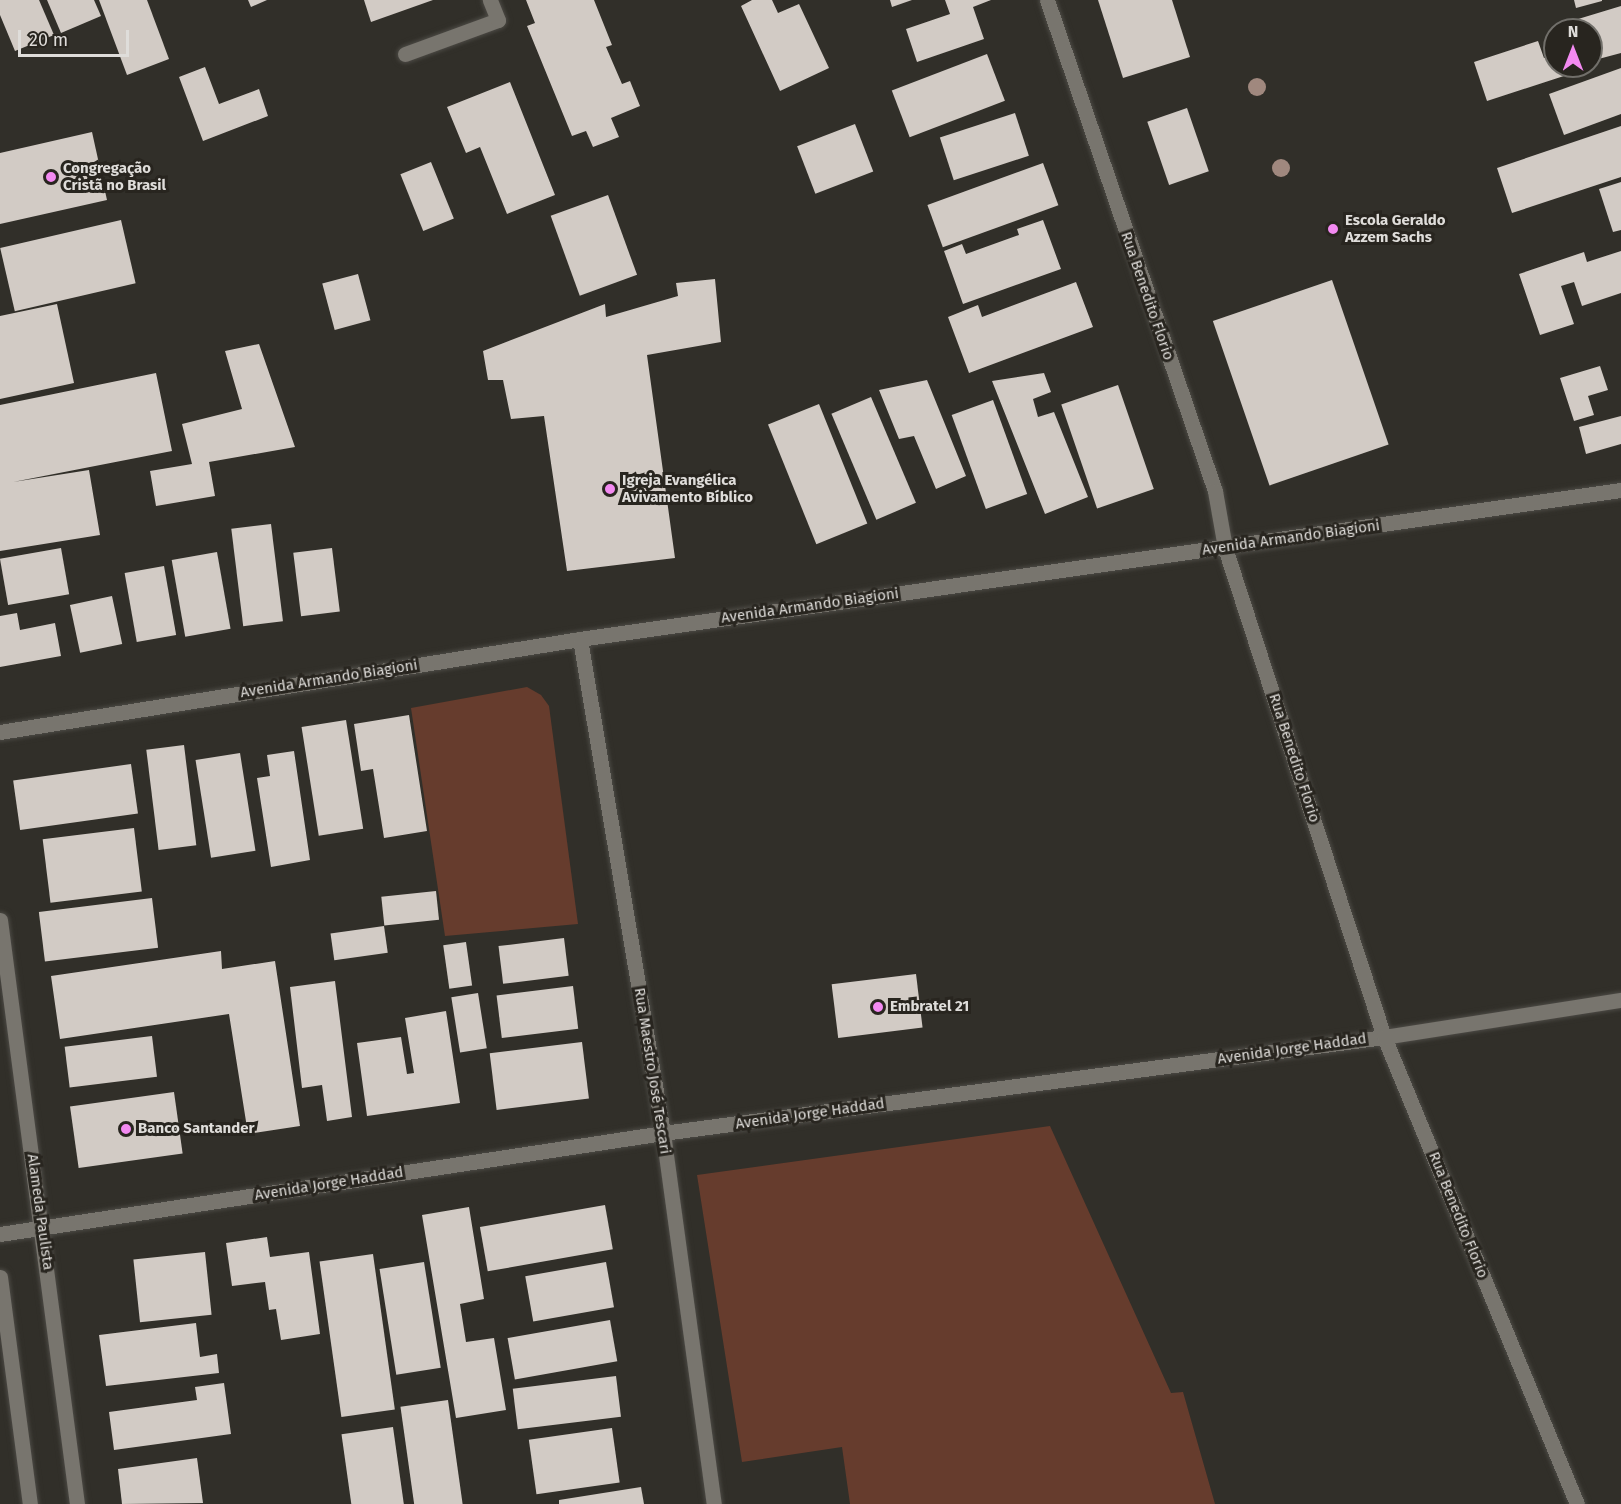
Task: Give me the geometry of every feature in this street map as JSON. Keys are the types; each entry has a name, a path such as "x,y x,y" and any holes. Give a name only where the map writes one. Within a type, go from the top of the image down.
{"street":[{"path":"405,54 498,20 490,0"},
{"name":"Rua Benedito Florio","path":"1047,0 1215,491 1225,548 1384,1037 1577,1504"},
{"name":"Avenida Armando Biagioni","path":"0,732 580,639 1621,490"},
{"name":"Rua Maestro José Tescari","path":"580,639 663,1133 714,1504"},
{"name":"Alameda Paulista","path":"0,920 43,1227 77,1504"},
{"name":"Avenida Jorge Haddad","path":"0,1234 663,1133 1384,1037 1621,1000"},
{"path":"0,1277 30,1504"}],"shaded area":[{"path":"527,687 541,695 549,706 578,924 445,936 411,708"},
{"path":"1050,1126 1171,1393 1183,1392 1215,1504 850,1504 842,1447 742,1462 697,1175"}],"building":[{"path":"0,0 39,0 54,35 15,51 0,15"},
{"path":"47,0 94,0 101,16 61,33"},
{"path":"99,0 147,0 169,59 127,75"},
{"path":"248,0 267,0 251,7"},
{"path":"364,0 433,0 371,22"},
{"path":"526,0 594,0 612,45 606,47 622,84 630,81 640,106 611,118 619,137 593,147 586,131 572,136 527,26 535,23"},
{"path":"752,0 772,0 778,13 799,4 829,68 780,91 741,6"},
{"path":"890,0 912,0 892,7"},
{"path":"945,0 991,0 973,7 984,39 917,62 906,29 950,14"},
{"path":"1098,0 1172,0 1190,57 1123,78"},
{"path":"1574,0 1602,0 1602,1 1576,8"},
{"path":"1621,6 1621,53 1603,58 1603,18 1581,18"},
{"path":"1538,41 1543,55 1543,78 1558,78 1487,101 1474,62"},
{"path":"987,54 1005,101 910,137 892,91"},
{"path":"205,67 219,104 259,89 268,116 203,141 179,77"},
{"path":"1621,68 1621,114 1564,135 1549,94 1593,78 1603,78 1603,74"},
{"path":"510,82 555,195 507,214 480,147 466,153 447,107"},
{"path":"1187,108 1209,171 1169,185 1147,122"},
{"path":"1015,113 1029,156 954,180 940,137"},
{"path":"855,124 873,172 815,194 797,146"},
{"path":"1621,126 1621,177 1512,213 1497,168"},
{"name":"Congregação Cristã no Brasil","path":"92,132 107,200 0,224 0,153"},
{"path":"431,162 454,219 423,231 400,174"},
{"path":"1043,163 1058,205 943,247 927,205"},
{"path":"1621,182 1621,230 1613,232 1599,189"},
{"path":"608,195 637,275 580,296 551,216"},
{"path":"121,220 136,283 15,311 0,248"},
{"path":"1043,220 1061,269 963,304 944,251 962,244 966,254 1019,235 1017,229"},
{"path":"1621,251 1621,293 1582,306 1574,282 1561,286 1574,324 1540,335 1519,274 1584,252 1587,262"},
{"path":"358,274 370,320 335,330 322,284"},
{"name":"Igreja Evangélica Avivamento Bíblico","path":"715,279 721,342 647,355 675,558 567,571 544,416 511,419 503,380 488,380 483,351 605,304 606,317 678,296 676,283"},
{"path":"1332,280 1389,445 1270,486 1213,321"},
{"path":"1076,282 1093,327 969,373 948,317 978,305 982,317"},
{"path":"57,304 74,383 0,399 0,316"},
{"path":"259,344 295,447 209,462 215,496 156,506 150,471 192,464 182,424 242,409 225,351"},
{"path":"1600,366 1608,390 1588,396 1594,415 1574,421 1560,378"},
{"path":"156,373 172,451 13,482 89,470 100,535 0,551 0,405"},
{"path":"1044,373 1051,392 1033,399 1038,417 1054,412 1088,497 1045,514 992,381"},
{"path":"927,380 966,476 936,489 914,436 899,439 879,390"},
{"path":"1118,385 1154,489 1097,509 1061,405"},
{"path":"871,397 916,503 876,520 831,414"},
{"path":"993,400 1027,494 986,509 952,415"},
{"path":"819,404 867,524 816,544 768,425"},
{"path":"1621,416 1621,444 1586,454 1579,427"},
{"path":"271,524 283,621 243,626 231,529"},
{"path":"61,548 69,594 8,605 0,559"},
{"path":"332,548 340,612 301,616 293,553"},
{"path":"217,552 231,629 185,637 172,560"},
{"path":"164,566 176,635 137,642 125,573"},
{"path":"112,596 122,644 80,653 70,605"},
{"path":"17,613 20,630 55,623 61,656 0,667 0,616"},
{"path":"409,715 427,831 384,838 373,769 361,771 354,724"},
{"path":"346,720 363,829 319,836 302,727"},
{"path":"184,745 196,845 159,850 146,750"},
{"path":"294,751 310,860 271,867 257,778 270,776 267,755"},
{"path":"240,753 255,851 211,858 196,760"},
{"path":"131,764 138,814 20,830 13,781"},
{"path":"134,828 142,892 50,903 43,839"},
{"path":"436,891 439,920 384,926 381,897"},
{"path":"152,898 158,948 45,962 39,912"},
{"path":"384,926 388,953 334,960 331,934"},
{"path":"564,938 569,976 503,984 498,946"},
{"path":"466,942 472,986 449,989 443,945"},
{"path":"221,951 222,969 275,961 300,1126 248,1134 229,1014 60,1039 51,976"},
{"name":"Embratel 21","path":"916,974 923,1028 838,1038 832,984"},
{"path":"335,981 352,1117 327,1121 322,1085 302,1088 290,987"},
{"path":"573,986 578,1029 502,1038 497,995"},
{"path":"478,993 487,1048 460,1053 451,997"},
{"path":"446,1011 460,1103 367,1116 357,1043 401,1037 407,1074 414,1073 405,1018"},
{"path":"152,1036 157,1077 70,1087 65,1047"},
{"path":"582,1042 589,1099 497,1110 490,1053"},
{"name":"Banco Santander","path":"174,1092 183,1153 79,1168 70,1107"},
{"path":"605,1205 613,1249 488,1271 480,1227"},
{"path":"469,1207 484,1299 460,1304 466,1342 494,1338 506,1410 456,1418 422,1215"},
{"path":"267,1237 270,1257 309,1252 320,1334 281,1340 276,1309 269,1310 265,1282 232,1286 226,1243"},
{"path":"205,1252 212,1315 140,1322 133,1260"},
{"path":"373,1254 395,1409 341,1417 320,1262"},
{"path":"424,1262 441,1368 396,1375 380,1269"},
{"path":"606,1262 614,1307 533,1322 525,1276"},
{"path":"610,1320 617,1361 515,1379 508,1338"},
{"path":"196,1323 200,1357 217,1354 219,1373 106,1386 99,1335"},
{"path":"616,1376 621,1417 518,1429 513,1389"},
{"path":"224,1383 231,1434 114,1450 109,1412 197,1400 195,1387"},
{"path":"448,1400 463,1504 414,1504 400,1407"},
{"path":"393,1427 404,1504 351,1504 342,1434"},
{"path":"612,1428 620,1482 536,1494 529,1440"},
{"path":"197,1458 203,1503 122,1504 118,1469"},
{"path":"641,1487 644,1504 559,1504 559,1500"}],"place":[{"name":"Congregação Cristã no Brasil","path":"51,177"},
{"name":"Escola Geraldo Azzem Sachs","path":"1333,229"},
{"name":"Igreja Evangélica Avivamento Bíblico","path":"610,489"},
{"name":"Embratel 21","path":"878,1007"},
{"name":"Banco Santander","path":"126,1129"}]}
